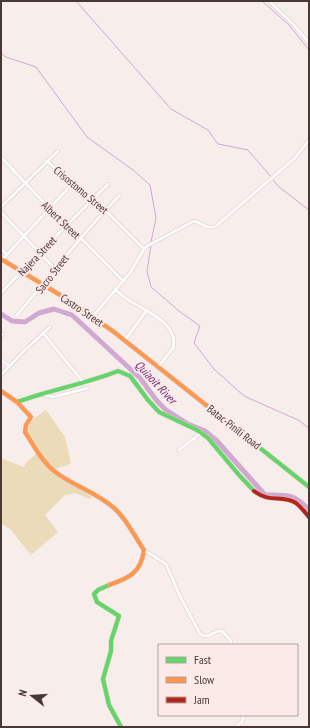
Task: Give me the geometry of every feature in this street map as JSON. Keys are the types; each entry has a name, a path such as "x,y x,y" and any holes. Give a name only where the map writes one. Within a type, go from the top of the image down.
{"street":[{"path":"269,1 294,25 309,43"},
{"path":"93,316 134,267 144,249 194,221 206,227 213,228 295,158 309,140"},
{"path":"47,161 58,151"},
{"name":"Albert Street","path":"1,157 24,183 123,281"},
{"name":"Crisostomo Street","path":"1,207 47,161 72,184 114,218 144,249"},
{"path":"1,260 72,184"},
{"name":"Najera Street","path":"1,293 108,184"},
{"name":"Sacro Street","path":"16,316 44,285 80,238 105,210 120,196"},
{"path":"1,212 55,269"},
{"path":"1,248 7,254"},
{"name":"Castro Street","path":"1,260 22,271 93,316 158,367"},
{"path":"115,290 162,321 170,332 174,345 173,348 158,367"},
{"path":"125,340 147,310"},
{"path":"1,375 43,332 50,327"},
{"path":"43,332 84,383"},
{"path":"1,360 9,366"},
{"name":"Batac-Pinili Road","path":"158,367 309,488"},
{"path":"17,402 84,383 118,371 125,373 130,376 152,407 158,412 201,433 207,438 248,486 258,495 266,498 294,502 309,517"},
{"path":"42,394 53,397 88,388"},
{"path":"1,391 17,402 31,417 26,426 25,432 50,467 73,483 100,497 113,506 144,550 166,564 200,634 205,637 218,631 222,631 231,644"},
{"path":"179,450 201,433"},
{"path":"121,727 109,705 103,679 111,651 111,641 119,616 97,601 94,594 98,589 134,575 142,561 144,550"},
{"path":"236,727 242,722 244,716"}],"shaded area":[{"path":"46,410 65,437 71,463 54,471 92,497 90,499 75,493 65,495 45,515 58,532 31,555 11,530 1,523 1,460 3,459 24,467 26,463 40,450 27,430 31,421"}],"waterway":[{"path":"76,1 171,109 208,130 218,144 248,150 271,177"},
{"path":"262,1 289,25 309,50"},
{"path":"1,53 6,57 36,67 87,137 133,170 150,185 156,218 151,242"},
{"path":"273,180 279,187 309,210"},
{"path":"151,245 147,271 151,287 179,311 200,326 194,343 214,369 244,396 298,420 309,428"},
{"name":"Quiaoit River","path":"1,314 12,321 25,322 39,313 54,309 72,315 140,378 157,401 166,410 188,424 205,431 217,441 265,495 289,496 298,500 309,510"}],"traffic: fast":[{"path":"17,402 93,380 118,371 130,376 159,412 197,430 208,438 254,491"},
{"path":"206,405 309,487"},
{"path":"109,585 98,590 94,594 97,602 119,616 111,641 111,651 103,679 109,705 121,727"}],"traffic: slow":[{"path":"1,259 70,301 114,332 206,405"},
{"path":"1,391 17,402 31,417 26,425 25,432 45,463 61,476 107,502 119,512 144,550 140,564 133,574 109,585"}],"traffic: jam":[{"path":"254,491 266,497 291,500 296,503 309,517"}]}
